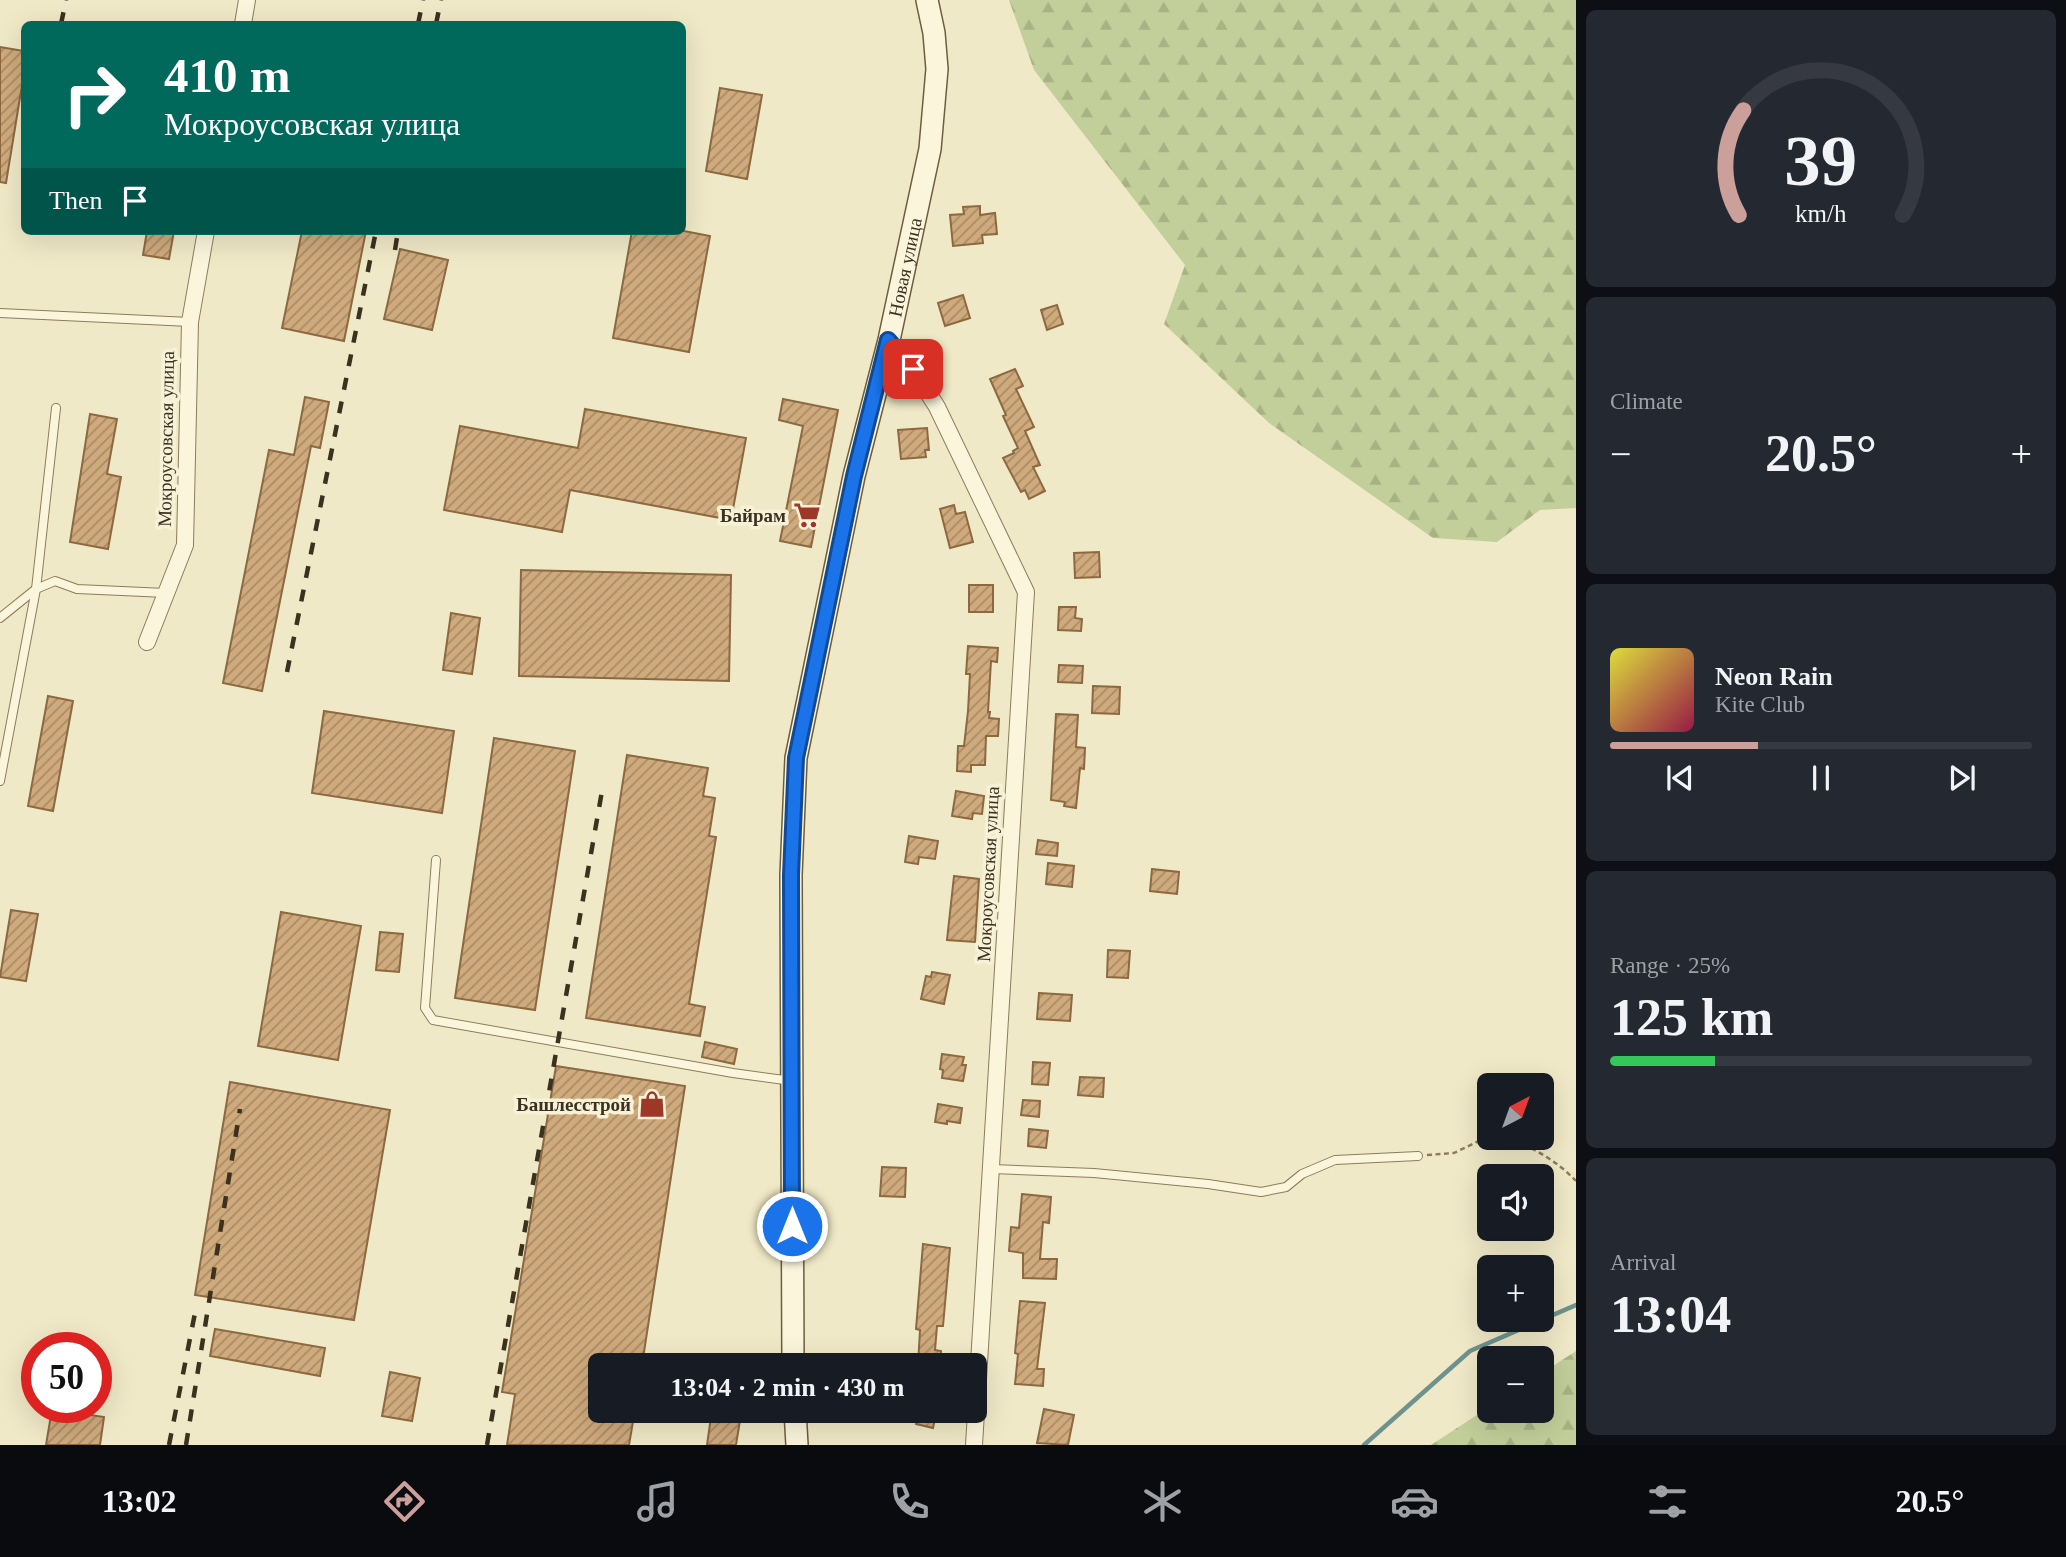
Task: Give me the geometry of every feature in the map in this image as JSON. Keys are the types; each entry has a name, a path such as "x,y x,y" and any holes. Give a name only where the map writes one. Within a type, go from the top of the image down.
{"main road":[{"name":"Новая улица","path":"793,1353 791,875 796,758 854,476 888,340 930,149 937,69 934,33 927,0"},
{"path":"796,1423 797,1445"}],"street":[{"path":"244,21 247,0"},
{"name":"Мокроусовская улица","path":"147,642 185,545 190,322 205,235"},
{"name":"Мокроусовская улица","path":"888,340 913,369 937,407 1026,592 974,1445"}],"lane":[{"path":"0,313 190,322"},
{"path":"0,781 36,589 56,408"},
{"path":"0,618 36,589 55,581 77,589 166,593"},
{"path":"436,860 425,1008 433,1020 792,1081"},
{"path":"992,1169 1094,1173 1261,1192 1286,1187 1302,1174 1335,1160 1418,1156"}],"path":[{"path":"1418,1156 1454,1153 1477,1141"},
{"path":"1531,1150 1562,1166 1576,1181"}],"green space":[{"path":"1009,0 1576,0 1576,508 1540,510 1497,542 1433,538 1269,423 1164,324 1185,265 1034,70"},
{"path":"1576,1351 1576,1445 1431,1445 1477,1415 1477,1423 1554,1423 1554,1365"}],"building":[{"path":"0,47 21,50 21,91 6,183 0,182"},
{"path":"720,88 762,95 747,179 706,171"},
{"path":"980,206 980,215 995,213 997,234 982,235 983,243 953,246 950,215 964,214 963,207"},
{"path":"686,231 710,236 689,352 613,338 631,235 686,235"},
{"path":"146,235 173,235 169,259 143,255"},
{"path":"301,235 365,235 344,341 282,328"},
{"path":"400,249 448,260 432,330 384,319"},
{"path":"963,295 970,318 945,326 938,303"},
{"path":"1057,305 1063,324 1047,330 1041,310"},
{"path":"1015,369 1023,386 1016,389 1034,427 1025,431 1040,465 1033,467 1045,491 1029,499 1025,490 1021,492 1003,458 1018,448 990,379"},
{"path":"305,397 329,402 320,448 311,446 262,691 223,683 269,450 294,455"},
{"path":"783,399 838,410 811,547 780,541 803,426 779,420"},
{"path":"585,409 746,438 731,520 570,490 562,532 444,510 460,426 578,448"},
{"path":"90,414 117,419 107,474 121,477 108,549 70,542"},
{"path":"927,428 929,450 925,450 926,457 901,459 898,430"},
{"path":"954,505 956,514 965,512 973,542 950,548 940,509"},
{"path":"1099,552 1100,577 1075,578 1074,553"},
{"path":"521,570 731,575 729,681 519,676"},
{"path":"969,585 993,585 993,612 969,612"},
{"path":"1059,607 1076,607 1075,618 1082,619 1081,631 1058,630"},
{"path":"451,613 480,618 472,674 443,670"},
{"path":"968,646 998,648 997,662 991,661 988,712 989,718 999,719 998,736 986,736 985,765 971,765 971,772 957,771 958,746 964,746 968,711"},
{"path":"1059,665 1083,666 1082,683 1058,682"},
{"path":"1093,686 1120,687 1119,714 1092,713"},
{"path":"48,696 73,701 53,811 28,806"},
{"path":"324,711 454,731 442,813 312,793"},
{"path":"1056,714 1078,715 1076,747 1085,748 1084,769 1080,768 1076,808 1064,806 1065,802 1051,800"},
{"path":"494,738 575,751 535,1010 455,998"},
{"path":"627,755 708,768 703,796 715,798 709,836 716,837 689,1004 705,1007 700,1036 586,1018"},
{"path":"956,791 984,796 982,814 973,813 972,819 952,816"},
{"path":"909,836 938,841 935,859 919,857 918,864 905,862"},
{"path":"1038,840 1058,843 1057,856 1036,854"},
{"path":"1048,863 1074,866 1072,887 1046,884"},
{"path":"1152,869 1179,872 1177,894 1150,891"},
{"path":"954,876 979,879 975,942 947,940"},
{"path":"11,910 38,914 26,981 0,977"},
{"path":"281,912 361,926 338,1060 258,1046"},
{"path":"380,932 403,934 399,972 376,970"},
{"path":"1108,950 1130,951 1128,978 1107,977"},
{"path":"932,972 950,975 944,1004 921,999 926,976 931,977"},
{"path":"1039,993 1072,995 1070,1021 1037,1019"},
{"path":"705,1042 737,1049 734,1064 702,1057"},
{"path":"942,1054 964,1057 962,1065 966,1065 963,1081 942,1078"},
{"path":"1033,1062 1050,1063 1048,1085 1032,1084"},
{"path":"556,1066 685,1086 644,1353 588,1353 588,1423 633,1423 629,1445 507,1445 515,1394 502,1392"},
{"path":"1080,1077 1104,1078 1103,1097 1078,1095"},
{"path":"230,1082 390,1110 354,1320 195,1295"},
{"path":"1023,1100 1040,1101 1039,1117 1021,1115"},
{"path":"938,1104 962,1108 960,1123 935,1122"},
{"path":"1029,1129 1048,1131 1046,1148 1028,1146"},
{"path":"882,1167 906,1168 905,1197 880,1196"},
{"path":"1022,1194 1051,1197 1049,1223 1043,1222 1040,1259 1057,1259 1056,1279 1023,1278 1023,1253 1009,1251 1011,1227 1019,1228"},
{"path":"923,1244 950,1248 943,1326 937,1326 935,1350 941,1353 919,1353 920,1330 916,1329"},
{"path":"1020,1301 1045,1303 1037,1369 1044,1369 1043,1386 1015,1384"},
{"path":"215,1329 325,1348 320,1376 210,1356"},
{"path":"390,1372 420,1378 412,1421 382,1416"},
{"path":"1044,1409 1074,1415 1068,1445 1037,1443"},
{"path":"50,1423 103,1423 100,1445 46,1445"},
{"path":"710,1423 740,1423 736,1445 707,1445"},
{"path":"916,1423 934,1423 933,1428"}],"waterway":[{"path":"1364,1445 1470,1351 1576,1305"}],"railway":[{"path":"62,21 66,0"},
{"path":"419,21 423,0"},
{"path":"437,21 441,0"},
{"path":"287,672 375,235"},
{"path":"395,250 397,235"},
{"path":"487,1445 602,791"},
{"path":"186,1445 240,1109"},
{"path":"169,1445 195,1313"}],"place":[{"name":"Байрам","path":"807,515"},
{"name":"Башлесстрой","path":"652,1104"}],"route":[{"path":"792,1226 791,875 796,758 854,476 888,340 913,369"}]}
